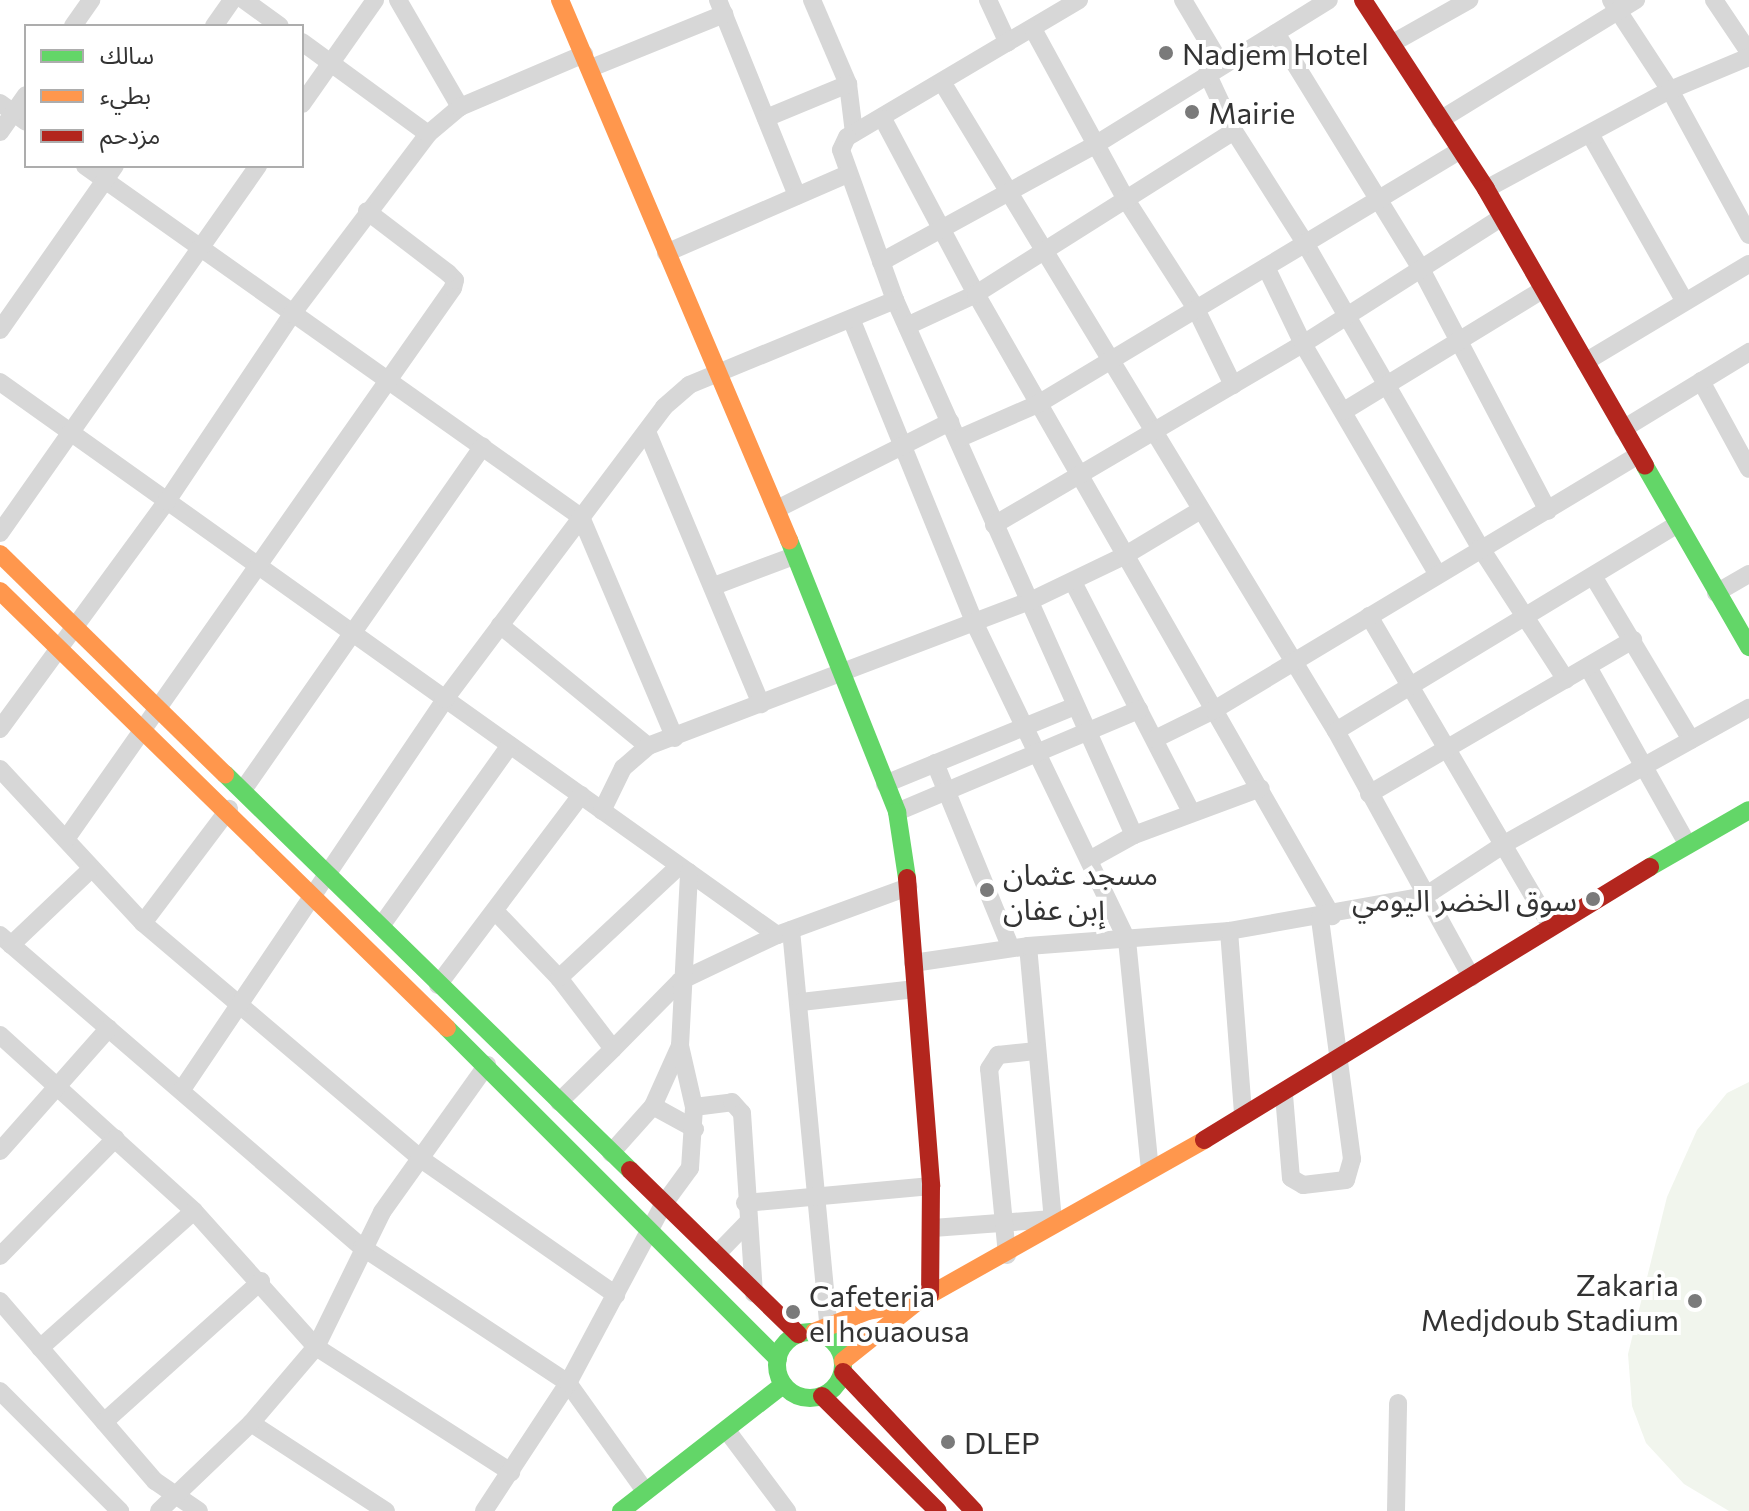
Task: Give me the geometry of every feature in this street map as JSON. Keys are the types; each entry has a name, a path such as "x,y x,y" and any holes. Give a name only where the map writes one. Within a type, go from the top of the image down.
{"main road":[{"path":"560,0 777,509 897,812 908,887 931,1186 933,1228 924,1299"},
{"path":"1363,0 1486,189 1749,647"},
{"path":"0,554 75,631 158,704 327,870 438,985 716,1255 754,1296 834,1342 843,1366 974,1511"},
{"path":"0,591 60,652 229,809 652,1229 778,1359 783,1385 801,1397 822,1396 938,1511"},
{"path":"822,1396 843,1366 924,1299 1007,1255 1055,1223 1243,1115 1284,1095 1550,925 1749,810"},
{"path":"778,1359 785,1344 814,1330 924,1299"},
{"path":"621,1511 728,1432 783,1385"}],"street":[{"path":"74,24 91,0"},
{"path":"215,24 232,0"},
{"path":"244,0 277,24"},
{"path":"304,101 375,0"},
{"path":"384,0 402,7 460,107"},
{"path":"812,0 848,84 854,133"},
{"path":"988,0 1008,43"},
{"path":"1079,0 883,119 854,133 841,150 895,300 955,430 1073,707 1134,835"},
{"path":"1183,0 1214,68 1234,131 1305,243 1480,547 1566,680"},
{"path":"881,262 944,232 1095,145 1214,68 1329,0"},
{"path":"1391,44 1469,0"},
{"path":"1440,120 1614,6 1636,0"},
{"path":"1486,189 1670,90 1749,55 1714,0"},
{"path":"1614,6 1670,90 1747,226"},
{"path":"0,729 75,631 167,501 292,314 367,211 428,134 460,107 587,61 721,7 797,196"},
{"path":"1033,29 1125,198 1195,307 1233,385"},
{"path":"1276,33 1421,269 1548,511"},
{"path":"304,43 428,134"},
{"path":"942,82 1291,663 1336,731 1471,977"},
{"path":"766,118 848,84"},
{"path":"0,132 13,113"},
{"path":"883,119 1038,404 1261,788 1326,917 1352,1159 1346,1180 1303,1185 1291,1178 1284,1095"},
{"path":"907,326 976,294 1234,131"},
{"path":"1590,134 1684,300"},
{"path":"777,509 900,444 1038,404 1305,243 1377,195 1460,150"},
{"path":"0,533 257,168"},
{"path":"0,330 110,174 292,314 581,517 675,738"},
{"path":"666,253 848,174"},
{"path":"66,839 144,730 158,704 260,567 455,280 367,211"},
{"path":"994,525 1303,344 1502,217"},
{"path":"1585,362 1684,300 1749,264"},
{"path":"1266,267 1303,344 1437,573"},
{"path":"1344,411 1542,290"},
{"path":"183,1088 445,699 676,394 895,300"},
{"path":"852,321 974,622 1041,754 1127,940 1150,1169"},
{"path":"1623,429 1749,352"},
{"path":"1701,381 1749,469"},
{"path":"0,382 684,869 784,933 801,1002 817,1198 814,1330"},
{"path":"648,434 761,704"},
{"path":"243,790 483,446"},
{"path":"1155,739 1214,710 1480,547 1548,511 1639,455"},
{"path":"602,811 623,768 648,746 761,704 839,670 1028,602 1124,556 1199,511"},
{"path":"1336,731 1678,524"},
{"path":"714,586 794,556"},
{"path":"1716,593 1749,574"},
{"path":"1593,576 1691,740"},
{"path":"1073,582 1191,812"},
{"path":"1369,616 1506,843 1550,925"},
{"path":"500,625 648,746"},
{"path":"1369,794 1450,750 1633,640"},
{"path":"1588,667 1640,768 1688,845"},
{"path":"885,784 1073,707"},
{"path":"913,963 1020,947 1229,931 1326,917 1425,896 1506,843 1749,708"},
{"path":"897,812 1088,735 1139,710"},
{"path":"381,926 510,745"},
{"path":"933,1228 1003,1222 1055,1223 1037,1051 1020,947 935,763"},
{"path":"3,777 66,839 90,870 143,923 243,1003 421,1159 616,1295"},
{"path":"1091,859 1134,835 1261,788"},
{"path":"438,985 581,795"},
{"path":"143,923 229,809"},
{"path":"559,978 684,869"},
{"path":"484,1511 568,1383 663,1205 690,1168 695,1129 694,1107 680,1046 684,869"},
{"path":"90,870 5,940 183,1088 362,1247 568,1383 645,1491"},
{"path":"559,1102 680,981 784,933 908,887"},
{"path":"495,911 559,978 613,1049"},
{"path":"1229,931 1243,1115"},
{"path":"801,1002 915,989"},
{"path":"0,1151 109,1028"},
{"path":"0,1035 60,1085 194,1211 261,1281 316,1347 511,1472"},
{"path":"611,1153 653,1106 680,1046"},
{"path":"1007,1255 989,1069 998,1055 1037,1051"},
{"path":"159,1511 251,1423 316,1347 362,1247 487,1065"},
{"path":"653,1106 695,1129"},
{"path":"694,1107 739,1106 754,1296"},
{"path":"0,1256 116,1138"},
{"path":"745,1203 931,1186"},
{"path":"40,1348 194,1211"},
{"path":"716,1255 747,1223"},
{"path":"104,1422 261,1281"},
{"path":"0,1301 155,1481 199,1511"},
{"path":"0,1391 120,1511"},
{"path":"1396,1511 1398,1403"},
{"path":"251,1423 386,1511"},
{"path":"728,1432 787,1511"}],"shaded area":[{"name":"Zakaria Medjdoub Stadium","path":"1749,1082 1749,1511 1729,1511 1684,1484 1646,1443 1632,1406 1628,1354 1667,1197 1697,1130 1727,1093"}],"traffic: fast":[{"path":"1645,466 1749,647"},
{"path":"789,540 897,812 907,878"},
{"path":"225,774 630,1170"},
{"path":"1650,867 1749,810"},
{"path":"447,1028 778,1359"},
{"path":"810,1332 823,1335 833,1342 840,1352 843,1365 840,1378 833,1388 823,1395 810,1398 797,1395 787,1388 780,1378 777,1365 780,1352 787,1342 797,1335 810,1332"},
{"path":"621,1511 783,1385"}],"traffic: slow":[{"path":"560,0 789,540"},
{"path":"0,554 225,774"},
{"path":"0,591 447,1028"},
{"path":"843,1361 917,1302 1204,1140"},
{"path":"814,1332 868,1311 913,1303"}],"traffic: jam":[{"path":"1363,0 1486,189 1645,466"},
{"path":"1204,1140 1650,867"},
{"path":"907,878 931,1186 930,1295"},
{"path":"630,1170 798,1334"},
{"path":"843,1372 974,1511"},
{"path":"822,1396 938,1511"}],"place":[{"name":"Nadjem Hotel","path":"1166,53"},
{"name":"Mairie","path":"1192,112"},
{"name":"مسجد عثمان إبن عفان","path":"987,890"},
{"name":"سوق الخضر اليومي","path":"1593,899"},
{"name":"Zakaria Medjdoub Stadium","path":"1695,1301"},
{"name":"Cafeteria el houaousa","path":"793,1312"},
{"name":"DLEP","path":"948,1442"}]}
